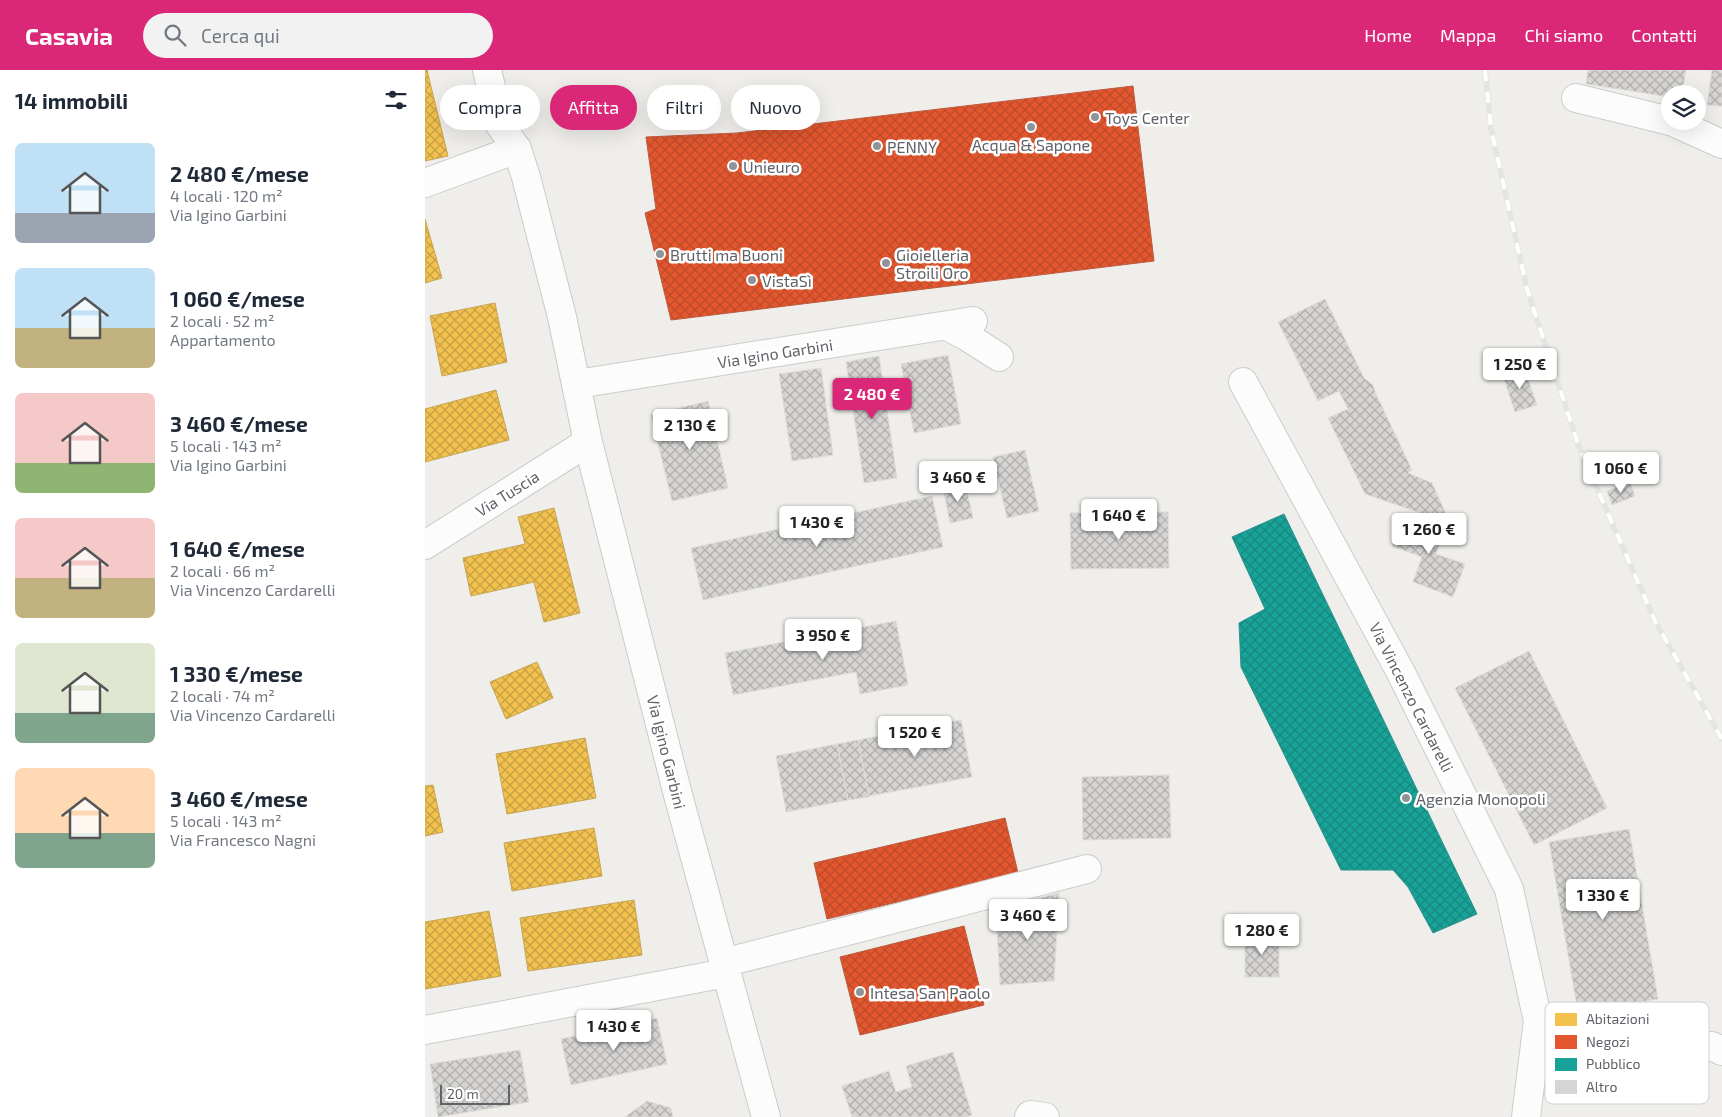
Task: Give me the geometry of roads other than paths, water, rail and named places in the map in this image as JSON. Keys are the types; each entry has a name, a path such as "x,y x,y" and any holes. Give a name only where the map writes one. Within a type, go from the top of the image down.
{"street":[{"name":"Via Igino Garbini","path":"487,70 500,125 517,149 526,177 561,316 589,442 678,795 765,1117"},
{"path":"1575,98 1661,119"},
{"path":"1690,130 1722,144"},
{"path":"425,183 517,149"},
{"name":"Via Igino Garbini","path":"577,384 973,321"},
{"path":"947,326 999,357"},
{"name":"Via Vincenzo Cardarelli","path":"1243,382 1400,671 1509,889 1537,1021 1536,1046 1527,1117"},
{"name":"Via Tuscia","path":"425,545 589,442"},
{"path":"425,1030 725,968 1087,869"},
{"path":"1536,1046 1545,1046"},
{"path":"1709,1046 1722,1051"},
{"path":"1029,1117 1030,1115 1045,1117"}],"railway":[{"path":"1485,70 1491,129 1527,289 1579,447 1655,621 1722,739"}],"place":[{"name":"Toys Center","path":"1095,117"},
{"name":"Acqua & Sapone","path":"1031,127"},
{"name":"PENNY","path":"877,146"},
{"name":"Unieuro","path":"733,166"},
{"name":"Brutti ma Buoni","path":"660,254"},
{"name":"Gioielleria Stroili Oro","path":"886,263"},
{"name":"VistaSì","path":"752,280"},
{"name":"Agenzia Monopoli","path":"1406,798"},
{"name":"Intesa San Paolo","path":"860,992"}]}
